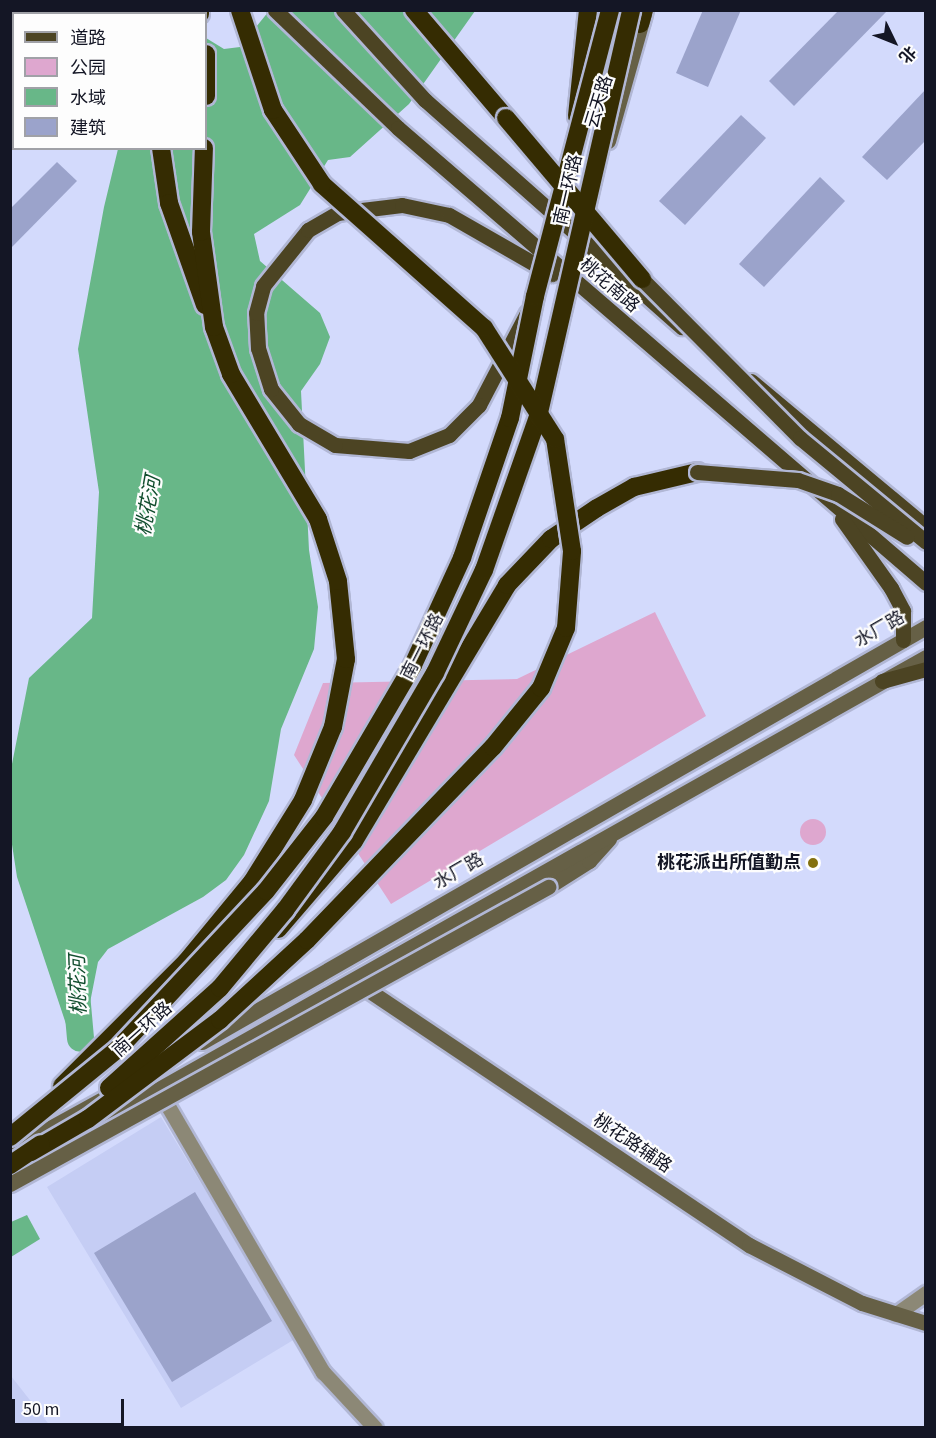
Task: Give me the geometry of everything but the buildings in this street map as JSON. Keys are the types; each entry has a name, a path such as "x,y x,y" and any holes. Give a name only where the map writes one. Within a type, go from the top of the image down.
{"highway":[{"path":"31,1152 88,1119 220,1020 307,940 507,730 541,688 566,628 572,551 555,439 484,328 322,184 273,110 240,10"},
{"path":"414,10 642,279"},
{"path":"574,146 588,10"},
{"name":"南一环路","path":"11,1141 118,1049 197,969 324,817 413,665 462,558 510,418 535,296 610,10"},
{"name":"南一环路","path":"10,1165 31,1152 220,988 342,832 435,674 484,570 538,417 640,14"},
{"path":"11,1141 186,962 252,882 303,800 333,727 346,659 338,581 318,519 231,374 214,327 183,256 161,150"},
{"path":"204,150 201,232 214,327"},
{"path":"220,988 354,842 507,585 551,539 597,508 634,487 697,472"}],"main road":[{"name":"桃花南路","path":"275,10 398,128 541,251 588,295 926,583"},
{"name":"桃花南路","path":"343,10 425,100 554,217 926,527"},
{"path":"535,296 497,377 449,435 409,451 334,445 299,424 271,389 258,348 256,313 263,286 280,257 308,230 338,213 370,205 402,205 448,215 588,295"},
{"path":"642,279 800,438 926,542"},
{"path":"697,472 798,480 838,494 926,551"},
{"path":"826,498 891,588 903,611 903,640"},
{"path":"882,681 926,669"}],"street":[{"name":"云天路","path":"541,251 554,217 619,10"},
{"name":"云天路","path":"563,271 624,96 640,14"},
{"name":"水厂路","path":"11,1141 333,966 926,627"},
{"path":"10,1172 618,828 926,657"},
{"path":"10,1184 165,1101 548,887 589,861 618,828"},
{"name":"桃花路辅路","path":"333,966 749,1245 861,1303 926,1323"},
{"path":"165,1101 323,1372 375,1428"},
{"path":"896,1314 926,1293"}],"shaded area":[{"path":"161,1117 295,1339 181,1408 47,1187"},
{"path":"11,1376 51,1427 11,1427"}],"green space":[{"path":"655,612 706,716 391,904 294,755 323,683 517,679"},
{"path":"813,819 822,823 826,832 822,841 813,845 804,841 800,832 804,823"}],"water":[{"path":"269,11 475,11 409,104 350,157 328,160 300,205 254,234 260,261 320,313 330,337 320,364 301,391 309,550 318,607 314,649 281,729 269,801 244,855 226,880 203,897 108,949 98,962 85,1028 68,1030 17,877 11,838 11,769 29,678 92,618 99,492 78,349 104,207 118,150 207,150 207,39 224,49 240,47"},
{"path":"27,1215 40,1239 11,1257 11,1222"}],"waterway":[{"name":"桃花河","path":"76,993 80,1038"}],"place":[{"name":"桃花派出所值勤点","path":"813,863"}]}
